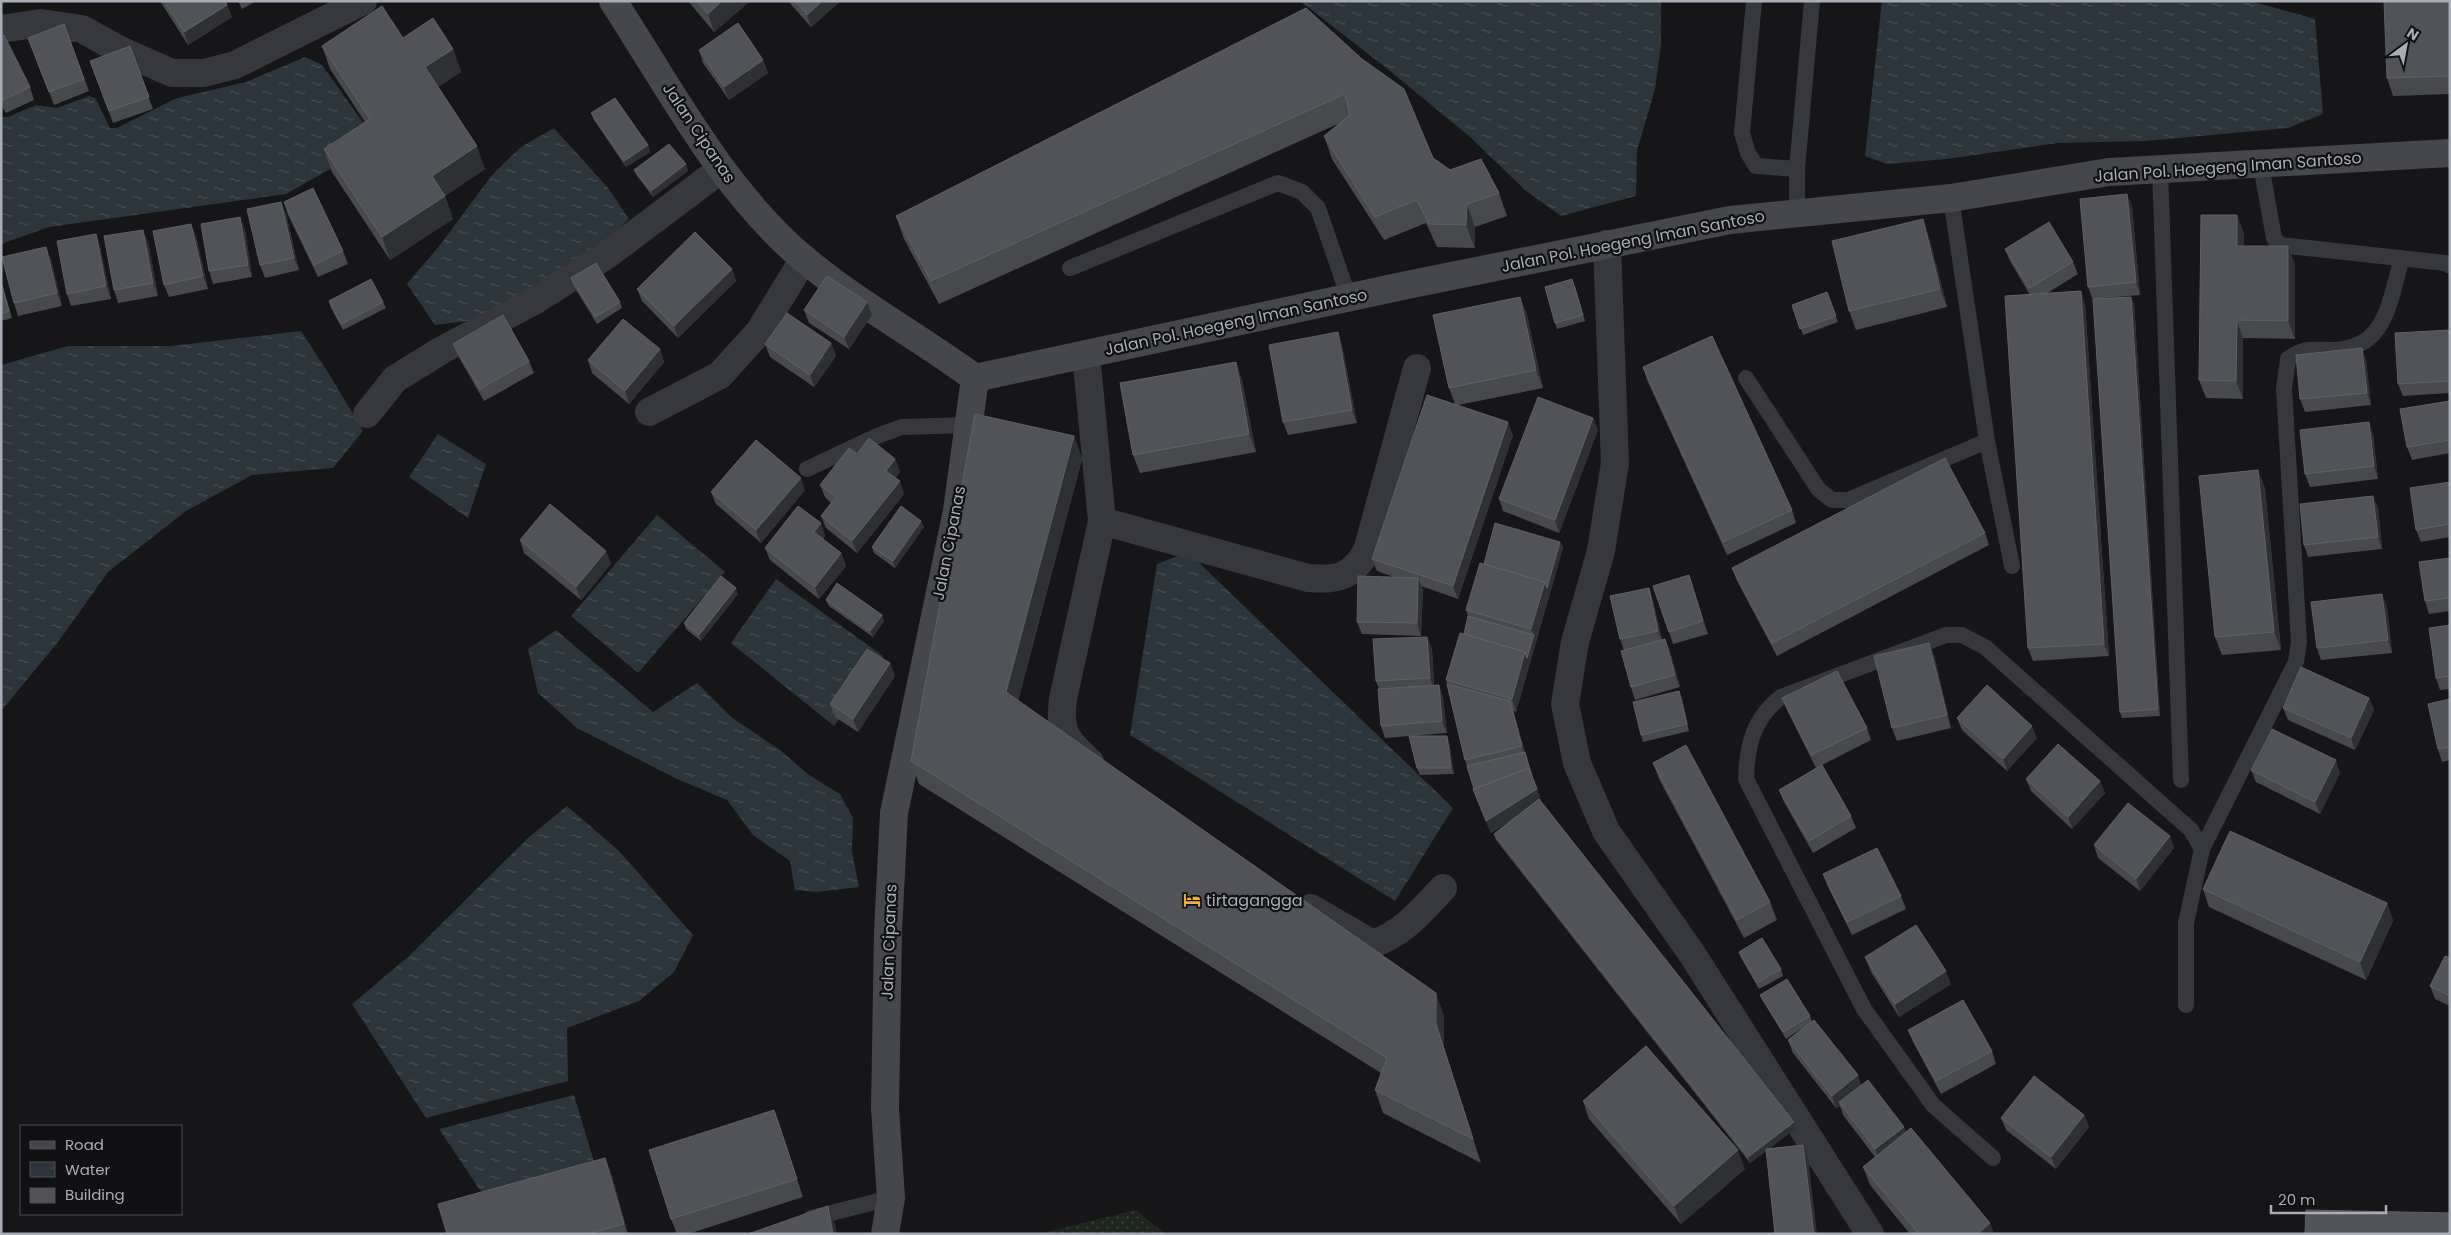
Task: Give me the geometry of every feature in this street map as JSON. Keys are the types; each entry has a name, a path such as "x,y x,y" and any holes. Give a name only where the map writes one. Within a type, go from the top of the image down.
{"street":[{"path":"1,29 41,23 82,30 120,50 172,72 204,73 235,65 363,1"},
{"name":"Jalan Cipanas","path":"613,1 720,170 765,222 804,259 975,378 957,511 894,813 888,932 885,1108 891,1198 885,1234"},
{"name":"Jalan Pol. Hoegeng Iman Santoso","path":"975,378 1607,244 1730,220 1951,198 2109,172 2450,153"},
{"path":"368,414 396,380 442,350 534,301 607,255 720,170"},
{"path":"1607,244 1615,463 1601,551 1575,642 1565,704 1577,763 1583,782 1606,831 1692,954 1870,1234"},
{"path":"649,412 720,375 759,332 804,259"},
{"path":"1086,354 1102,521 1063,699 1060,722 1069,744 1108,777"},
{"path":"1102,521 1308,578 1330,579 1346,575 1358,566 1367,551 1417,368"},
{"path":"1288,893 1346,930 1373,944 1392,937 1407,926 1444,888"}],"lane":[{"path":"1754,1 1742,133 1748,153 1756,166 1797,169"},
{"path":"1796,212 1797,169 1812,1"},
{"path":"2260,165 2274,238 2280,245 2445,263 2450,266"},
{"path":"2160,169 2181,780"},
{"path":"1070,268 1278,183 1302,192 1318,208 1349,298"},
{"path":"1951,198 1987,440 2012,566"},
{"path":"2186,1005 2186,923 2202,849 2292,671 2300,642 2284,389 2288,359 2300,350 2344,350 2368,342 2380,327 2402,258"},
{"path":"1746,378 1819,490 1832,500 1848,500 1987,440"},
{"path":"807,469 877,436 902,427 968,424"},
{"path":"1993,1158 1933,1105 1864,1009 1746,779 1747,752 1756,727 1769,707 1781,697 1946,634 1962,636 1985,647 2184,823 2191,830 2202,849"},
{"path":"795,1222 891,1198"}],"shaded area":[{"path":"1136,1210 1165,1234 1038,1234"}],"water":[{"path":"1300,1 1661,1 1661,44 1655,89 1637,151 1636,196 1561,216 1525,190 1469,136"},
{"path":"1882,1 2250,1 2315,19 2323,114 2288,128 2146,141 2058,143 1947,159 1887,164 1865,156"},
{"path":"305,57 322,65 367,128 350,158 286,194 49,227 1,244 1,117 8,117 36,105 57,108 89,96 95,98 110,128 117,128 177,98 246,82"},
{"path":"554,128 608,188 629,219 607,241 482,319 435,325 407,284 440,245 492,175 521,147"},
{"path":"301,331 363,431 333,468 252,475 186,511 108,572 58,642 1,711 1,365 68,346 171,346"},
{"path":"438,434 486,464 468,518 409,477"},
{"path":"657,515 725,572 638,673 571,616"},
{"path":"1188,552 1453,808 1395,901 1130,735 1157,564"},
{"path":"776,579 883,656 834,726 731,643"},
{"path":"556,630 653,712 697,683 731,717 780,750 809,775 840,794 853,818 852,852 859,887 816,892 795,890 790,861 753,835 727,800 677,779 577,728 538,693 528,649"},
{"path":"567,806 619,851 693,935 674,972 639,1001 567,1028 568,1081 426,1118 352,1004 408,957 528,838"},
{"path":"574,1095 597,1172 488,1202 439,1129"}],"building":[{"path":"164,1 225,1 227,5 184,32"},
{"path":"697,1 722,1 708,14"},
{"path":"795,1 822,1 807,15"},
{"path":"2384,1 2450,1 2450,76 2387,78"},
{"path":"382,6 403,38 433,18 453,49 425,67 477,146 432,176 445,196 382,237 324,149 370,119 322,46"},
{"path":"1306,8 1362,59 1404,89 1433,158 1450,170 1481,159 1499,193 1467,204 1466,225 1429,224 1417,200 1375,217 1324,136 1350,115 1345,94 931,281 896,216"},
{"path":"738,23 763,60 724,87 699,50"},
{"path":"64,24 84,79 49,92 28,38"},
{"path":"4,35 30,87 1,101 1,37"},
{"path":"130,46 149,97 109,111 90,61"},
{"path":"615,98 648,145 624,161 591,113"},
{"path":"669,144 686,164 651,191 634,170"},
{"path":"313,188 343,251 314,265 284,202"},
{"path":"2127,194 2136,282 2088,287 2080,199"},
{"path":"281,202 294,258 260,265 247,209"},
{"path":"2201,215 2237,215 2237,246 2288,246 2288,321 2237,320 2236,381 2199,380"},
{"path":"240,217 248,265 209,271 201,224"},
{"path":"1923,219 1940,289 1849,311 1832,241"},
{"path":"2049,222 2073,262 2029,288 2005,249"},
{"path":"191,224 203,276 164,285 153,231"},
{"path":"143,230 153,283 114,290 104,236"},
{"path":"695,232 732,269 674,326 637,289"},
{"path":"96,234 106,286 67,294 57,241"},
{"path":"46,247 57,293 14,303 2,257"},
{"path":"596,263 620,302 595,317 571,278"},
{"path":"827,276 867,302 844,337 804,310"},
{"path":"371,279 383,302 341,324 329,301"},
{"path":"1572,279 1583,315 1555,323 1545,287"},
{"path":"1,282 9,311 1,314"},
{"path":"2081,291 2104,644 2028,648 2005,296"},
{"path":"1827,292 1836,316 1800,329 1792,305"},
{"path":"1520,297 1536,370 1449,388 1433,315"},
{"path":"2131,297 2158,709 2120,712 2093,299"},
{"path":"787,313 831,343 810,375 765,344"},
{"path":"503,315 529,361 480,389 453,344"},
{"path":"623,319 660,349 625,391 588,360"},
{"path":"2450,330 2450,381 2398,384 2395,333"},
{"path":"1338,332 1352,410 1283,422 1269,345"},
{"path":"1712,336 1792,510 1723,542 1643,367"},
{"path":"2362,348 2367,393 2300,399 2296,355"},
{"path":"1236,362 1249,434 1133,455 1120,383"},
{"path":"1427,395 1508,422 1453,586 1372,559"},
{"path":"1538,397 1593,418 1555,520 1499,499"},
{"path":"2450,401 2450,440 2407,447 2400,409"},
{"name":"tirtagangga","path":"975,414 1074,436 1006,692 1436,993 1436,1024 1473,1139 1375,1090 1387,1058 911,761"},
{"path":"2369,422 2374,466 2305,474 2300,430"},
{"path":"869,438 895,459 886,471 900,481 852,541 821,516 836,497 820,485 849,448 857,454"},
{"path":"756,440 801,478 756,530 711,492"},
{"path":"1945,458 1985,533 1772,643 1732,568"},
{"path":"2258,470 2274,632 2215,637 2199,476"},
{"path":"2450,482 2450,524 2416,530 2410,488"},
{"path":"2373,496 2378,537 2304,545 2300,504"},
{"path":"550,504 606,551 576,587 520,540"},
{"path":"798,506 821,523 814,532 841,553 815,587 765,548"},
{"path":"901,506 921,521 893,561 872,547"},
{"path":"1495,523 1560,542 1547,588 1545,582 1484,564"},
{"path":"2450,558 2450,598 2425,601 2419,562"},
{"path":"1480,563 1545,582 1531,629 1466,610"},
{"path":"1689,575 1703,621 1669,632 1653,586"},
{"path":"721,576 736,588 699,635 684,623"},
{"path":"1358,576 1418,578 1417,623 1357,622"},
{"path":"837,583 882,615 870,631 826,600"},
{"path":"1649,588 1658,631 1620,639 1610,596"},
{"path":"2382,594 2388,640 2317,648 2311,602"},
{"path":"1468,616 1534,635 1527,658 1525,652 1464,634"},
{"path":"2450,625 2450,676 2436,678 2429,628"},
{"path":"1460,633 1525,652 1512,699 1446,680"},
{"path":"1427,637 1430,678 1376,681 1373,639"},
{"path":"1665,639 1675,675 1631,687 1621,651"},
{"path":"1929,643 1947,715 1892,728 1874,656"},
{"path":"867,649 890,663 853,719 830,704"},
{"path":"2301,667 2369,698 2351,738 2283,708"},
{"path":"1837,671 1867,728 1811,755 1782,698"},
{"path":"1447,684 1510,701 1522,746 1465,760"},
{"path":"1439,685 1442,721 1381,726 1378,689"},
{"path":"1987,685 2032,726 2003,759 1957,718"},
{"path":"1679,691 1687,724 1641,735 1633,702"},
{"path":"2450,699 2450,747 2438,749 2428,704"},
{"path":"2272,729 2336,760 2315,802 2251,770"},
{"path":"1409,736 1447,736 1451,768 1417,768"},
{"path":"2058,744 2100,781 2068,817 2026,779"},
{"path":"1686,745 1770,902 1737,920 1653,763"},
{"path":"1525,752 1531,774 1529,768 1474,789 1467,766"},
{"path":"1822,765 1851,816 1809,841 1779,790"},
{"path":"1529,768 1537,789 1486,821 1473,789"},
{"path":"1539,799 1794,1122 1748,1157 1494,834"},
{"path":"2128,803 2170,836 2136,879 2094,845"},
{"path":"2230,831 2387,903 2360,962 2203,889"},
{"path":"1877,848 1901,896 1847,922 1823,874"},
{"path":"1916,925 1946,971 1895,1004 1865,957"},
{"path":"1762,938 1781,969 1757,983 1739,952"},
{"path":"2445,956 2450,958 2450,996 2430,986"},
{"path":"1787,979 1810,1016 1783,1032 1760,995"},
{"path":"1963,1000 1992,1051 1936,1081 1908,1030"},
{"path":"1814,1020 1858,1075 1832,1096 1788,1040"},
{"path":"1646,1046 1738,1150 1674,1206 1583,1101"},
{"path":"2034,1076 2084,1115 2051,1157 2001,1118"},
{"path":"1868,1080 1904,1127 1875,1149 1839,1102"},
{"path":"774,1110 797,1179 671,1219 649,1150"},
{"path":"1911,1128 1990,1223 1977,1234 1919,1234 1863,1167"},
{"path":"1803,1145 1814,1234 1775,1234 1766,1149"},
{"path":"605,1158 624,1224 588,1234 447,1234 438,1204"},
{"path":"828,1206 833,1234 748,1234"},
{"path":"2306,1210 2450,1213 2450,1234 2305,1234"}],"place":[{"name":"tirtagangga","path":"1192,900"}]}
